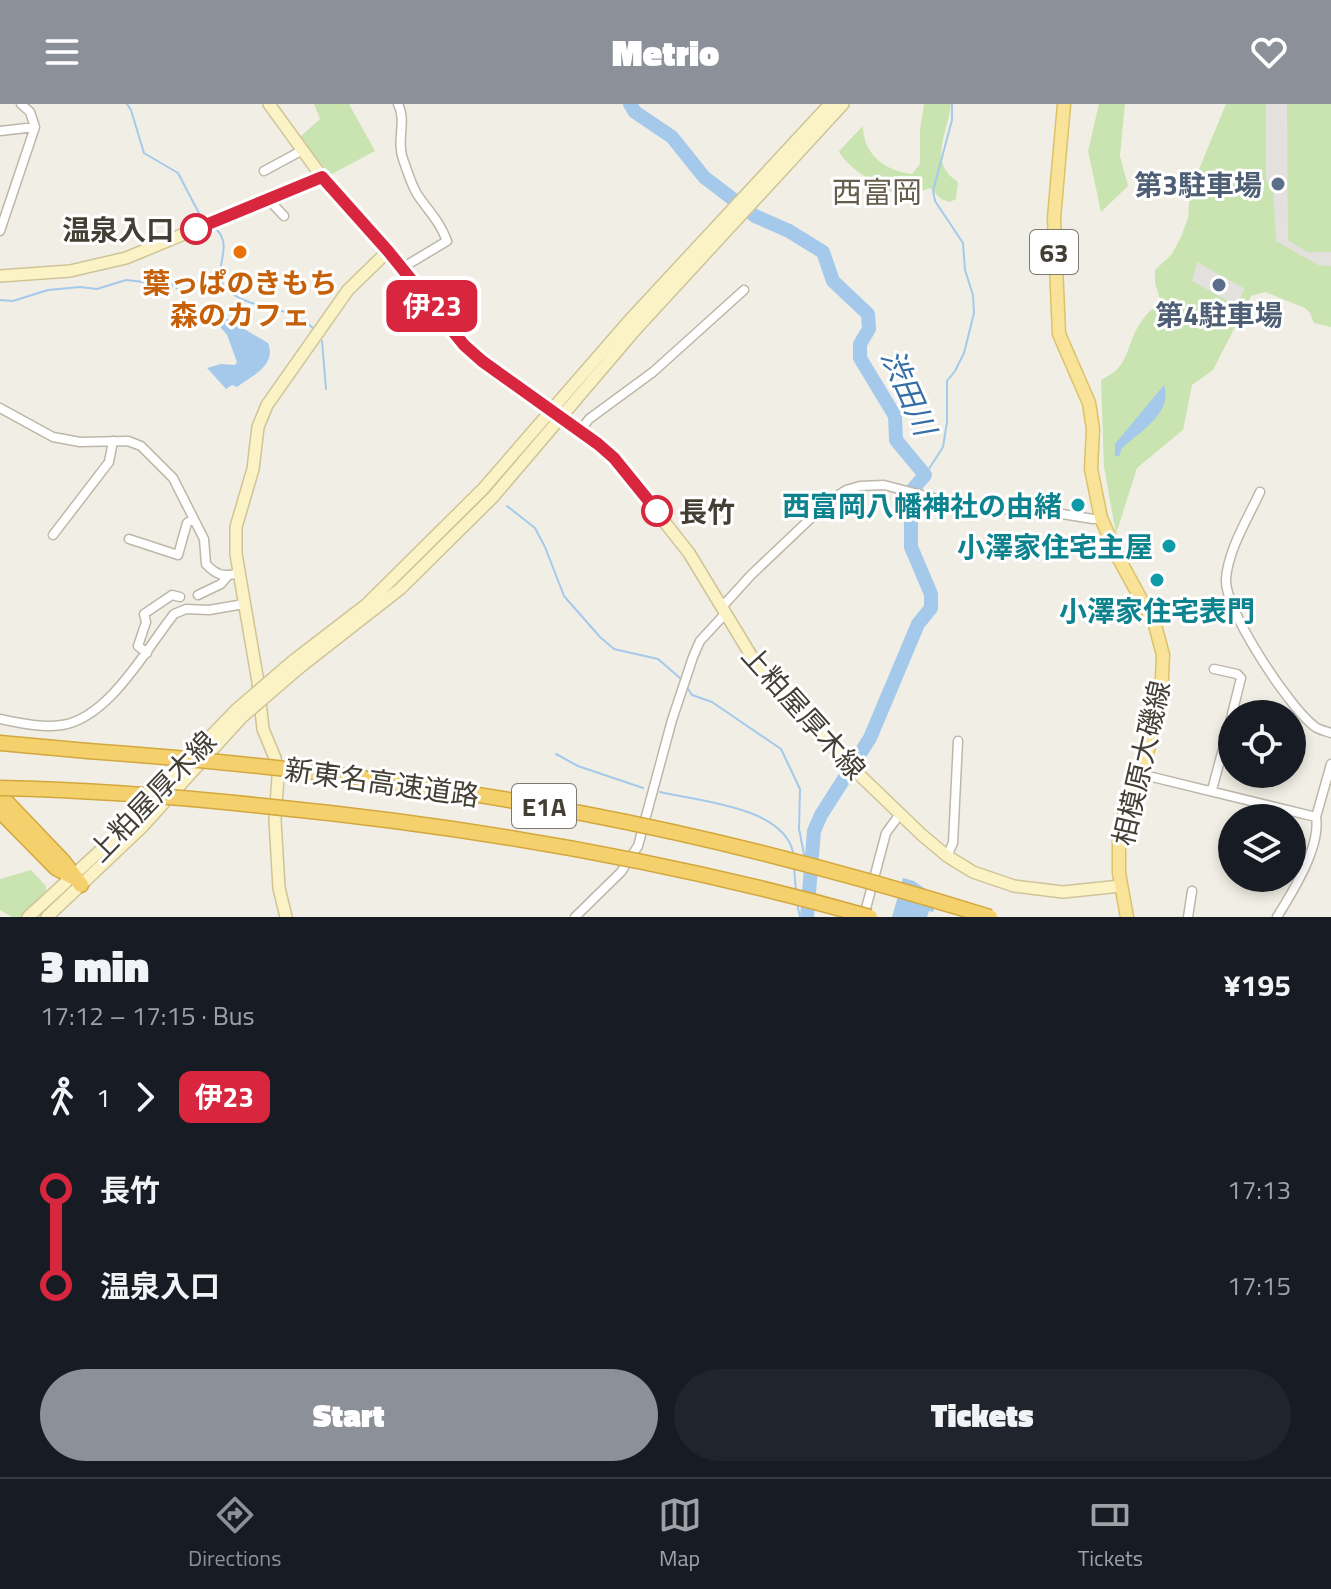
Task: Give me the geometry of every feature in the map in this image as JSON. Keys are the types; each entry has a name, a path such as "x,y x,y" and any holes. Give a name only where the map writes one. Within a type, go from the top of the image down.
{"highway":[{"name":"新東名高速道路","path":"0,745 308,770 587,814 778,857 990,917"},
{"name":"新東名高速道路","path":"0,788 225,802 428,825 638,862 870,917"},
{"path":"0,795 59,865"},
{"path":"0,811 77,881"}],"main road":[{"name":"上粕屋厚木線","path":"28,917 141,828 239,714 296,664 400,589 493,497 557,414 636,329 830,104"},
{"name":"上粕屋厚木線","path":"752,195 805,148 843,104"},
{"name":"相模原大磯線","path":"1064,104 1054,218 1057,318 1065,350 1087,393 1091,410 1091,469 1101,518 1155,625 1163,655 1161,699 1140,774 1122,822 1118,861 1127,917"},
{"name":"上粕屋厚木線","path":"272,105 301,151 464,345 581,430 614,458 689,553 752,657 846,762 900,814 947,856 985,877 1037,891 1063,892 1121,886"},
{"path":"0,276 70,271 126,258 322,177"},
{"path":"286,917 279,888 275,820 278,777 275,758 263,729 244,604 233,575 236,527 253,469 258,427 267,405 348,290 388,251"},
{"name":"上粕屋厚木線","path":"47,917 77,881"}],"street":[{"path":"0,231 35,127 30,112 21,104"},
{"path":"398,104 402,118 399,144 402,157 416,192 440,221 447,241 402,268"},
{"path":"0,131 35,127"},
{"path":"264,171 301,151"},
{"path":"268,199 284,216"},
{"path":"581,430 589,419 653,372 744,290"},
{"path":"0,408 53,437 80,442 135,443 152,455 173,478 204,539 206,564 218,575 233,575"},
{"path":"53,535 109,462 113,441"},
{"path":"575,917 621,872 638,846 689,668 700,641 751,575 831,500 846,490 860,486 884,485 975,508 1101,518"},
{"path":"1260,492 1227,572 1226,591 1245,634 1290,699 1314,727 1331,733"},
{"path":"129,539 178,555 187,523 193,519"},
{"path":"198,595 233,575"},
{"path":"147,653 138,646 146,622 144,614 172,595 180,597"},
{"path":"0,719 47,725 75,721 118,690 180,610 209,610 244,604"},
{"path":"1214,669 1237,674 1241,678 1236,700"},
{"path":"947,856 953,843 958,741"},
{"path":"1277,917 1307,862 1331,764"},
{"path":"1212,790 1218,767"},
{"path":"1140,774 1316,817"},
{"path":"863,917 886,833 900,814"},
{"path":"1188,917 1194,895"}],"green space":[{"path":"314,104 349,104 375,151 330,175 300,137 320,119"},
{"path":"924,104 951,104 941,156 943,166 958,182 956,199 950,202 941,199 930,188 910,198 892,192 860,173 839,151 863,126 867,145 877,159 893,169 912,174 920,164"},
{"path":"1099,104 1125,104 1120,156 1128,186 1101,212 1088,151"},
{"path":"1226,104 1331,104 1331,327 1314,323 1305,308 1265,292 1251,296 1213,370 1192,385 1183,430 1137,468 1116,534 1104,467 1101,380 1118,368 1137,328 1160,300 1155,270 1172,254 1181,237 1188,218 1190,191"},
{"path":"31,870 46,886 46,896 21,917 12,917 0,910 0,879"}],"shaded area":[{"name":"第3駐車場","path":"1266,104 1287,104 1288,240 1307,252 1331,252 1331,266 1318,265 1276,241 1273,187 1266,181"},
{"name":"第4駐車場","path":"1197,262 1245,289 1235,305 1192,281"}],"water":[{"path":"224,317 268,343 270,351 262,369 237,387 232,385 226,389 207,368 221,364 235,365 237,362 227,335 217,323"},
{"path":"1164,385 1166,395 1160,413 1122,448 1119,456 1115,456 1115,444"},
{"path":"903,878 914,881 938,898 933,912 929,911 927,917 892,917"}],"waterway":[{"path":"127,104 144,153 178,173 201,217 206,219"},
{"name":"渋田川","path":"630,104 635,112 672,137 704,177 755,216 789,231 823,252 833,281 868,314 869,329 860,344 860,358 895,416 896,440 925,475 913,489 911,547 931,594 931,608 918,624 870,738 814,831 807,917"},
{"path":"925,475 943,447 947,422 947,381 964,353 974,313 963,243 935,201 933,191 952,120 952,104"},
{"path":"217,230 224,250 221,270 223,285"},
{"path":"0,300 13,301 48,290 97,289 126,280 144,282 155,277 178,289 201,279 225,288"},
{"path":"227,290 248,302 292,315 313,328"},
{"path":"322,341 326,389"},
{"path":"507,506 535,528 564,596 600,637 614,649 658,659 680,678"},
{"path":"688,689 692,695 712,702 781,749 800,789 799,829 805,859"},
{"path":"556,754 578,766 643,788"},
{"path":"660,792 717,803 757,816 786,837 793,852"},
{"path":"794,867 796,892"},
{"path":"797,903 800,917"}],"bus line":[{"name":"伊23","path":"196,229 322,177 388,251 464,345 598,444 614,458 657,511"}],"place":[{"name":"第3駐車場","path":"1278,184"},
{"name":"温泉入口","path":"196,229"},
{"name":"葉っぱのきもち 森のカフェ","path":"240,252"},
{"name":"第4駐車場","path":"1219,285"},
{"name":"西富岡八幡神社の由緒","path":"1078,505"},
{"name":"長竹","path":"657,511"},
{"name":"小澤家住宅主屋","path":"1169,546"},
{"name":"小澤家住宅表門","path":"1157,580"}],"district":[{"name":"西富岡","path":"877,192"}]}
